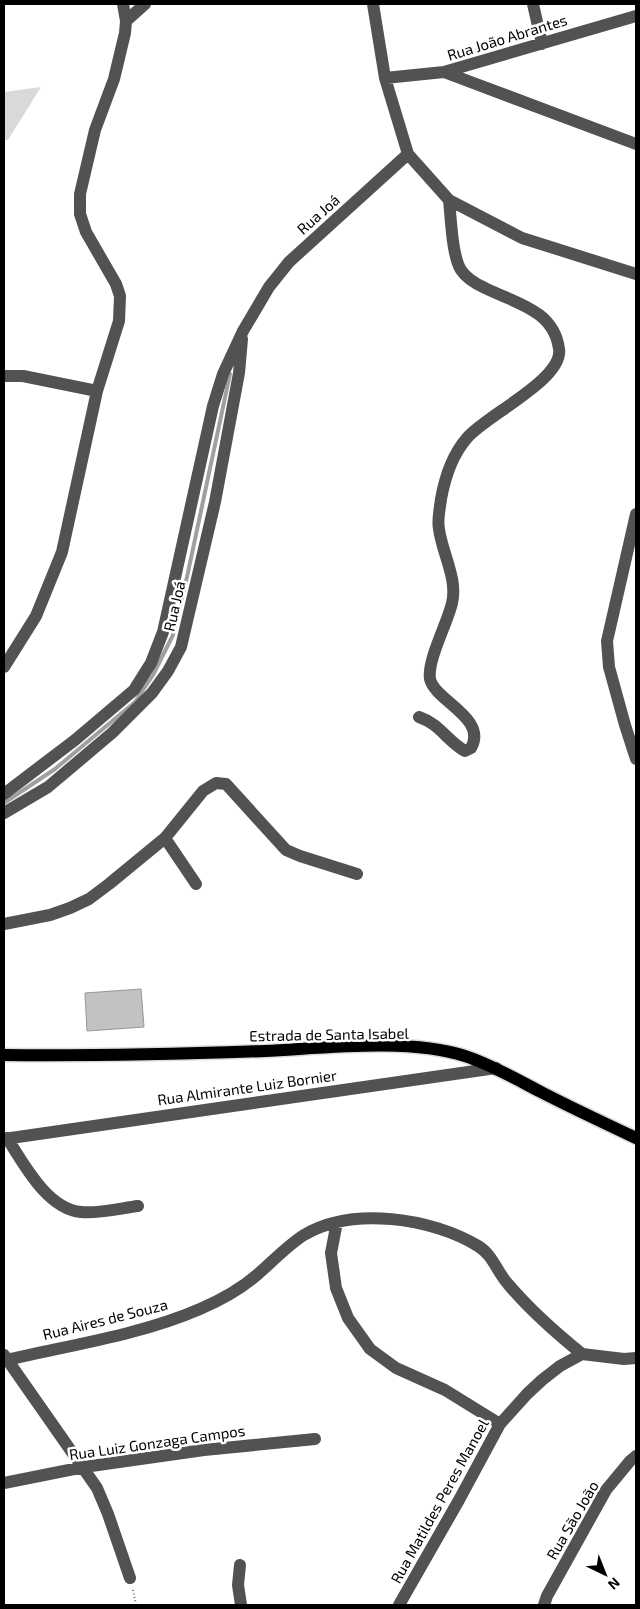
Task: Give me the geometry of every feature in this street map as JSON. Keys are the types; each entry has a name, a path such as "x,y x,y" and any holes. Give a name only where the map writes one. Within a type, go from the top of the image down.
{"main road":[{"name":"Estrada de Santa Isabel","path":"4,1055 216,1053 380,1046 436,1050 465,1056 496,1068 636,1138"}],"street":[{"path":"4,668 36,616 62,552 97,391 118,328 121,306 120,296 116,284 86,232 80,214 80,194 95,130 114,79 126,21 123,4"},
{"path":"126,21 145,4"},
{"path":"373,4 385,78 408,154 448,200 522,238 636,274"},
{"path":"533,4 542,44"},
{"name":"Rua João Abrantes","path":"385,78 444,72 636,16"},
{"path":"444,72 636,144"},
{"name":"Rua Joá","path":"4,794 74,740 134,690 150,662 163,632 213,406 222,374 243,331 269,287 289,262 408,154"},
{"path":"419,718 437,726 450,740 465,751 471,748 474,742 474,731 463,715 436,689 430,679 432,663 453,602 453,584 438,528 441,500 450,464 467,437 540,383 554,368 560,351 555,332 547,320 533,310 473,282 461,270 456,257 448,200"},
{"name":"Rua Joá","path":"4,813 48,787 112,733 152,693 168,671 181,648 215,502 239,373 243,331"},
{"path":"4,376 23,376 97,391"},
{"path":"636,514 607,641 609,667 636,758"},
{"path":"4,924 50,915 89,899 165,838 204,791 216,783 226,784 286,850 357,874"},
{"path":"165,838 196,884"},
{"name":"Rua Almirante Luiz Bornier","path":"5,1139 496,1068"},
{"path":"5,1139 44,1191 62,1206 82,1212 138,1206"},
{"name":"Rua Aires de Souza","path":"5,1357 140,1330 200,1309 236,1291 305,1235 337,1222 387,1218 408,1220 449,1233 480,1247 491,1258 506,1282 520,1297 558,1334 582,1354"},
{"path":"337,1222 331,1253 336,1288 348,1318 370,1349 396,1368 445,1390 500,1424"},
{"path":"582,1354 624,1359 636,1358"},
{"name":"Rua Matildes Peres Manoel","path":"399,1605 500,1424 542,1380 560,1366 582,1354"},
{"path":"5,1357 97,1488 130,1578"},
{"name":"Rua Luiz Gonzaga Campos","path":"4,1483 84,1467 204,1450 315,1439"},
{"name":"Rua São João","path":"544,1605 547,1596 606,1490 630,1460 636,1456"},
{"path":"240,1565 238,1586 241,1605"}],"path":[{"path":"130,1578 136,1605"}],"shaded area":[{"path":"41,87 8,140 4,140 4,92"}],"building":[{"path":"141,989 144,1027 87,1031 85,993"}],"waterway":[{"path":"4,803 55,769 135,702 153,675 173,635 230,374"}]}
